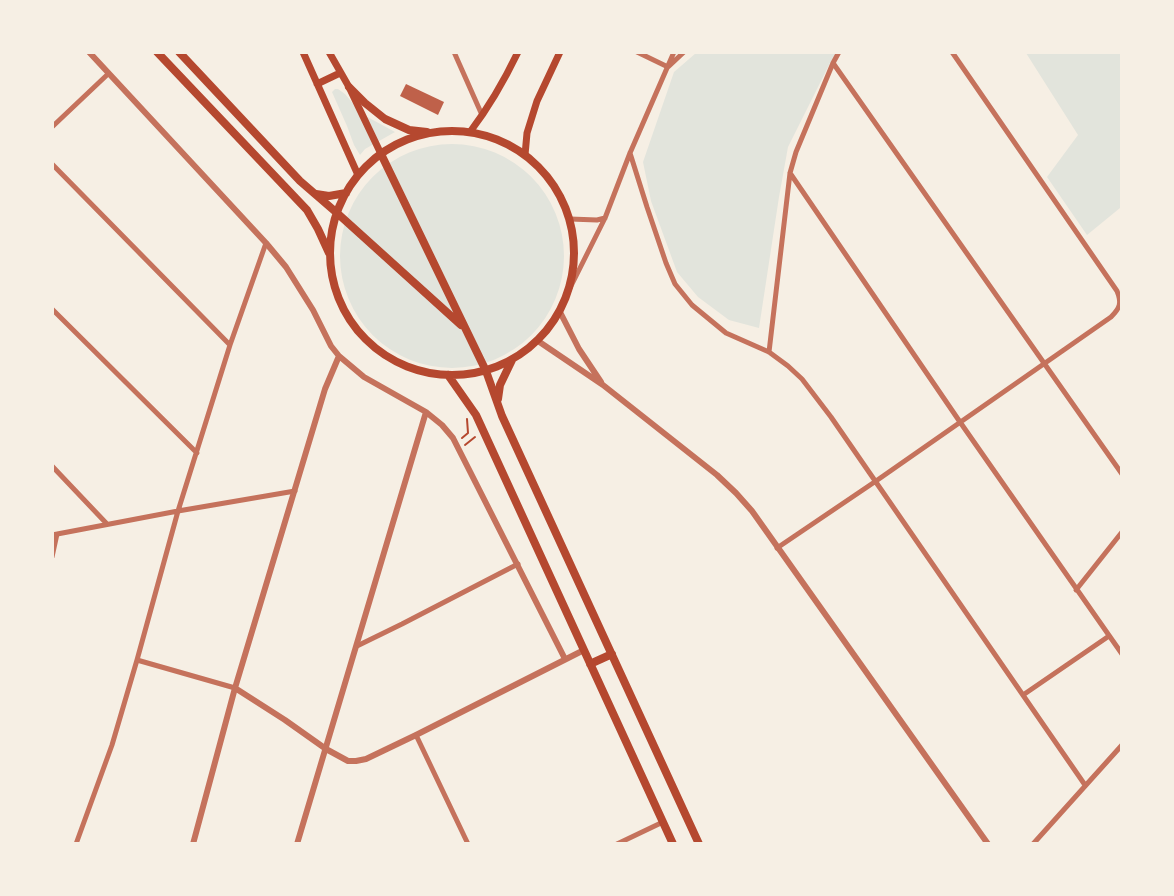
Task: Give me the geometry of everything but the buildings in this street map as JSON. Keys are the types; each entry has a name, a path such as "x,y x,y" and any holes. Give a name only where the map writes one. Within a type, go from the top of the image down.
{"main road":[{"path":"157,52 307,210 330,254"},
{"path":"179,52 300,181 464,328"},
{"path":"303,52 358,176"},
{"path":"329,52 349,87 486,371 506,425 699,844"},
{"path":"470,132 507,75 518,52"},
{"path":"525,155 527,133 537,101 560,52"},
{"path":"317,84 340,73"},
{"path":"349,87 364,103 385,119 409,130 470,132 489,137 525,155 552,184 570,219 574,243 574,266 569,290 560,312 538,341 512,360 486,371 473,374 448,375 428,372 408,366 389,357 373,345 346,314 332,275 331,240 337,213 346,193 358,176 381,154 406,140 434,132"},
{"path":"314,194 329,196 346,193"},
{"path":"497,401 500,385 512,360"},
{"path":"448,375 476,415 673,844"},
{"path":"590,664 612,654"}],"street":[{"path":"89,52 286,267 313,310 331,346 339,356 364,377 426,412 442,425 459,449 565,659"},
{"path":"454,52 482,116"},
{"path":"637,52 668,67"},
{"path":"569,290 605,218 630,153 674,52"},
{"path":"668,67 684,52"},
{"path":"769,352 790,173 796,152 839,52"},
{"path":"777,548 1111,317 1120,304 1117,291 952,52"},
{"path":"833,63 1122,474"},
{"path":"52,127 108,74"},
{"path":"630,153 666,263 675,284 692,305 726,332 769,352 802,379 876,481 1085,785"},
{"path":"52,164 230,345"},
{"path":"790,173 960,422 1122,654"},
{"path":"570,219 597,220 605,218"},
{"path":"76,844 112,745 178,511 230,345 266,243"},
{"path":"52,309 197,453"},
{"path":"560,312 579,349 603,385"},
{"path":"538,341 603,385 717,475 736,493 752,511 988,844"},
{"path":"193,844 235,688 325,389 339,356"},
{"path":"297,844 426,412"},
{"path":"52,466 108,524"},
{"path":"52,557 55,535 295,491"},
{"path":"1076,590 1122,532"},
{"path":"357,646 518,564"},
{"path":"1023,695 1109,636"},
{"path":"137,660 235,688 326,749 348,761 356,761 366,759 416,735 584,650"},
{"path":"416,735 468,844"},
{"path":"1034,844 1122,745"},
{"path":"617,844 663,822"}],"path":[{"path":"455,442 468,434 466,419 470,424"},
{"path":"459,449 477,436"}],"shaded area":[{"path":"696,53 837,53 830,63 788,147 759,328 729,320 698,297 677,272 651,201 643,162 674,72"},
{"path":"1026,53 1121,53 1121,209 1087,235 1047,177 1078,135"},
{"path":"335,89 345,94 362,114 395,132 365,149 360,155 332,92"},
{"path":"452,144 484,149 495,153 514,163 531,177 545,194 555,213 559,224 564,256 559,288 555,299 545,318 531,335 514,349 495,359 484,363 452,368 420,363 409,359 390,349 373,335 359,318 349,299 345,288 340,256 345,224 349,213 359,194 373,177 390,163 409,153 420,149"}]}
